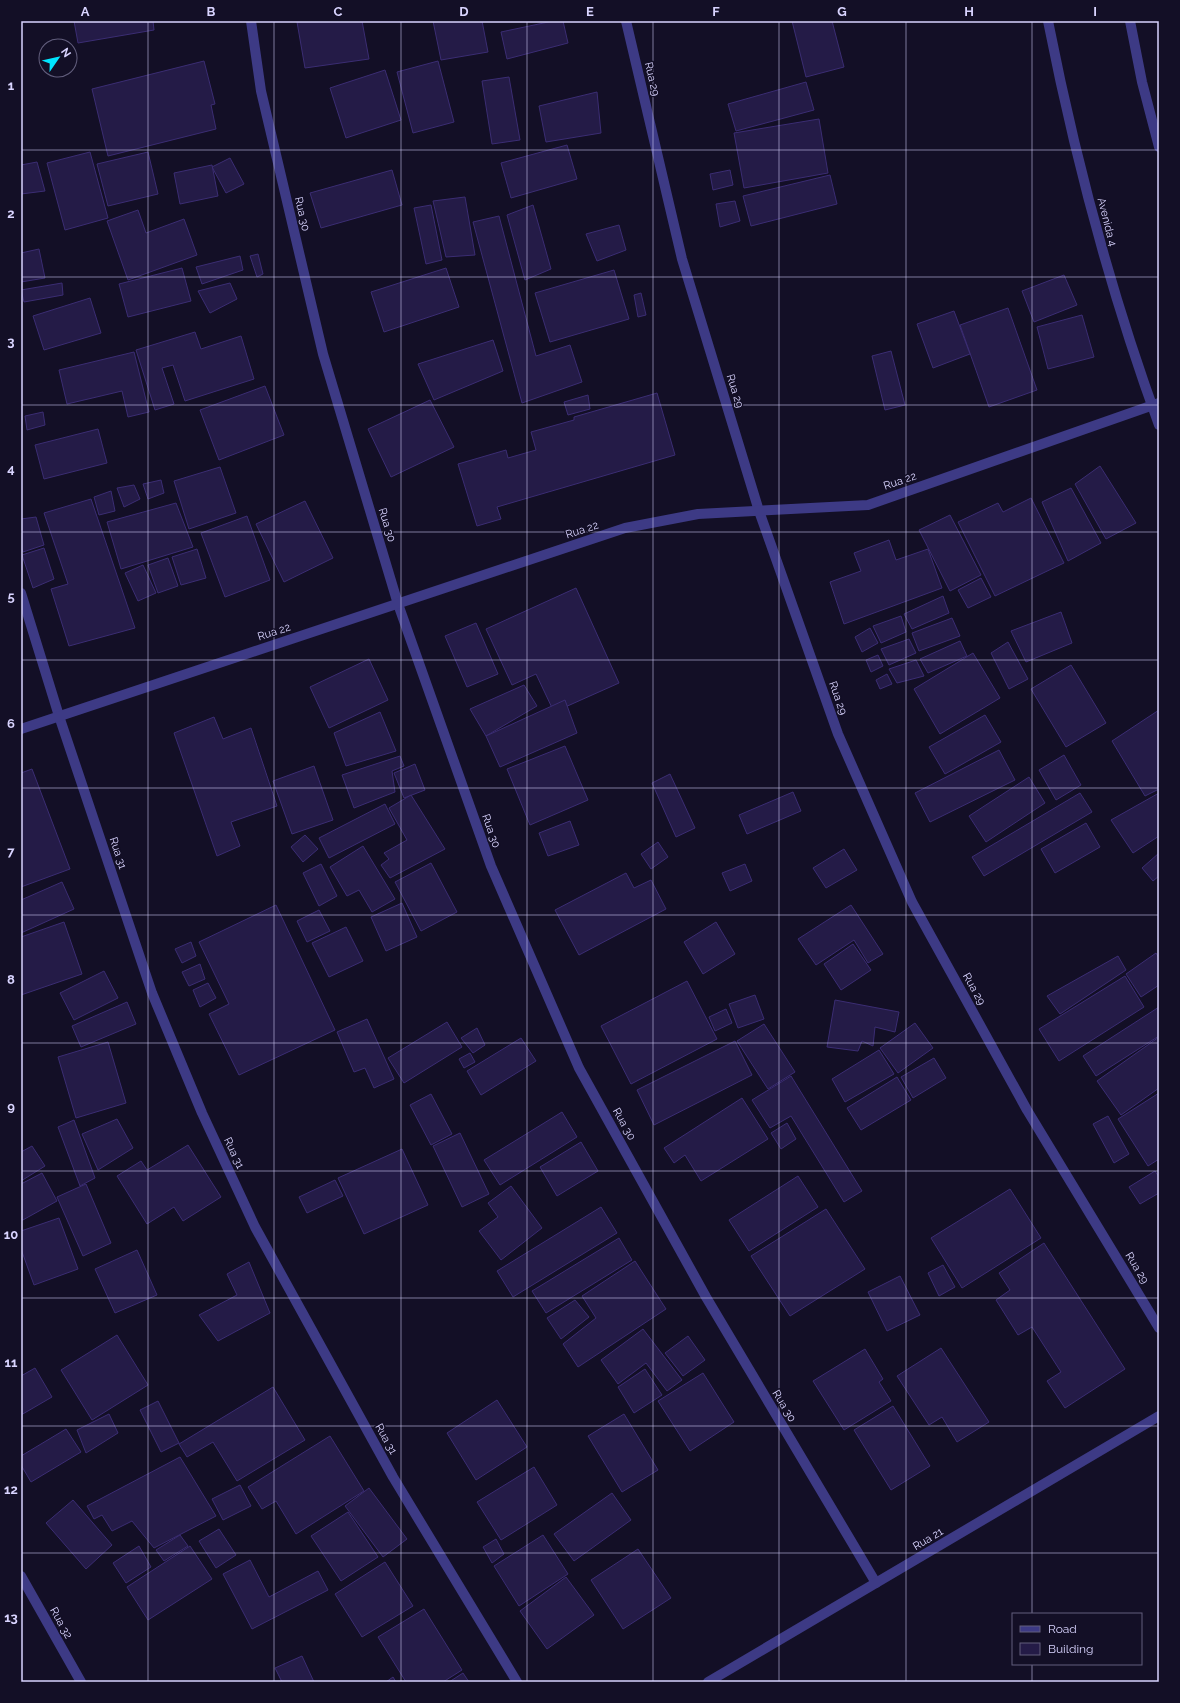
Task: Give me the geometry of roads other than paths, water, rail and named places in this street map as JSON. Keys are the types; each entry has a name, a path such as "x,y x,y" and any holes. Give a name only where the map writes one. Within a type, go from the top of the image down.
{"street":[{"name":"Rua 30","path":"251,21 261,91 323,354 398,604 491,866 579,1068 706,1296 876,1583"},
{"name":"Rua 29","path":"626,21 682,259 759,512 838,734 912,902 1027,1110 1159,1328"},
{"name":"Avenida 4","path":"1048,21 1063,100 1103,255 1155,404 1159,425"},
{"path":"1130,21 1142,82 1159,147"},
{"name":"Rua 22","path":"21,729 625,528 698,514 759,512 868,505 1155,404"},
{"name":"Rua 31","path":"21,593 60,716 152,993 202,1113 255,1227 393,1476 517,1682"},
{"name":"Rua 21","path":"708,1682 1159,1416"},
{"name":"Rua 32","path":"21,1576 81,1682"}]}
